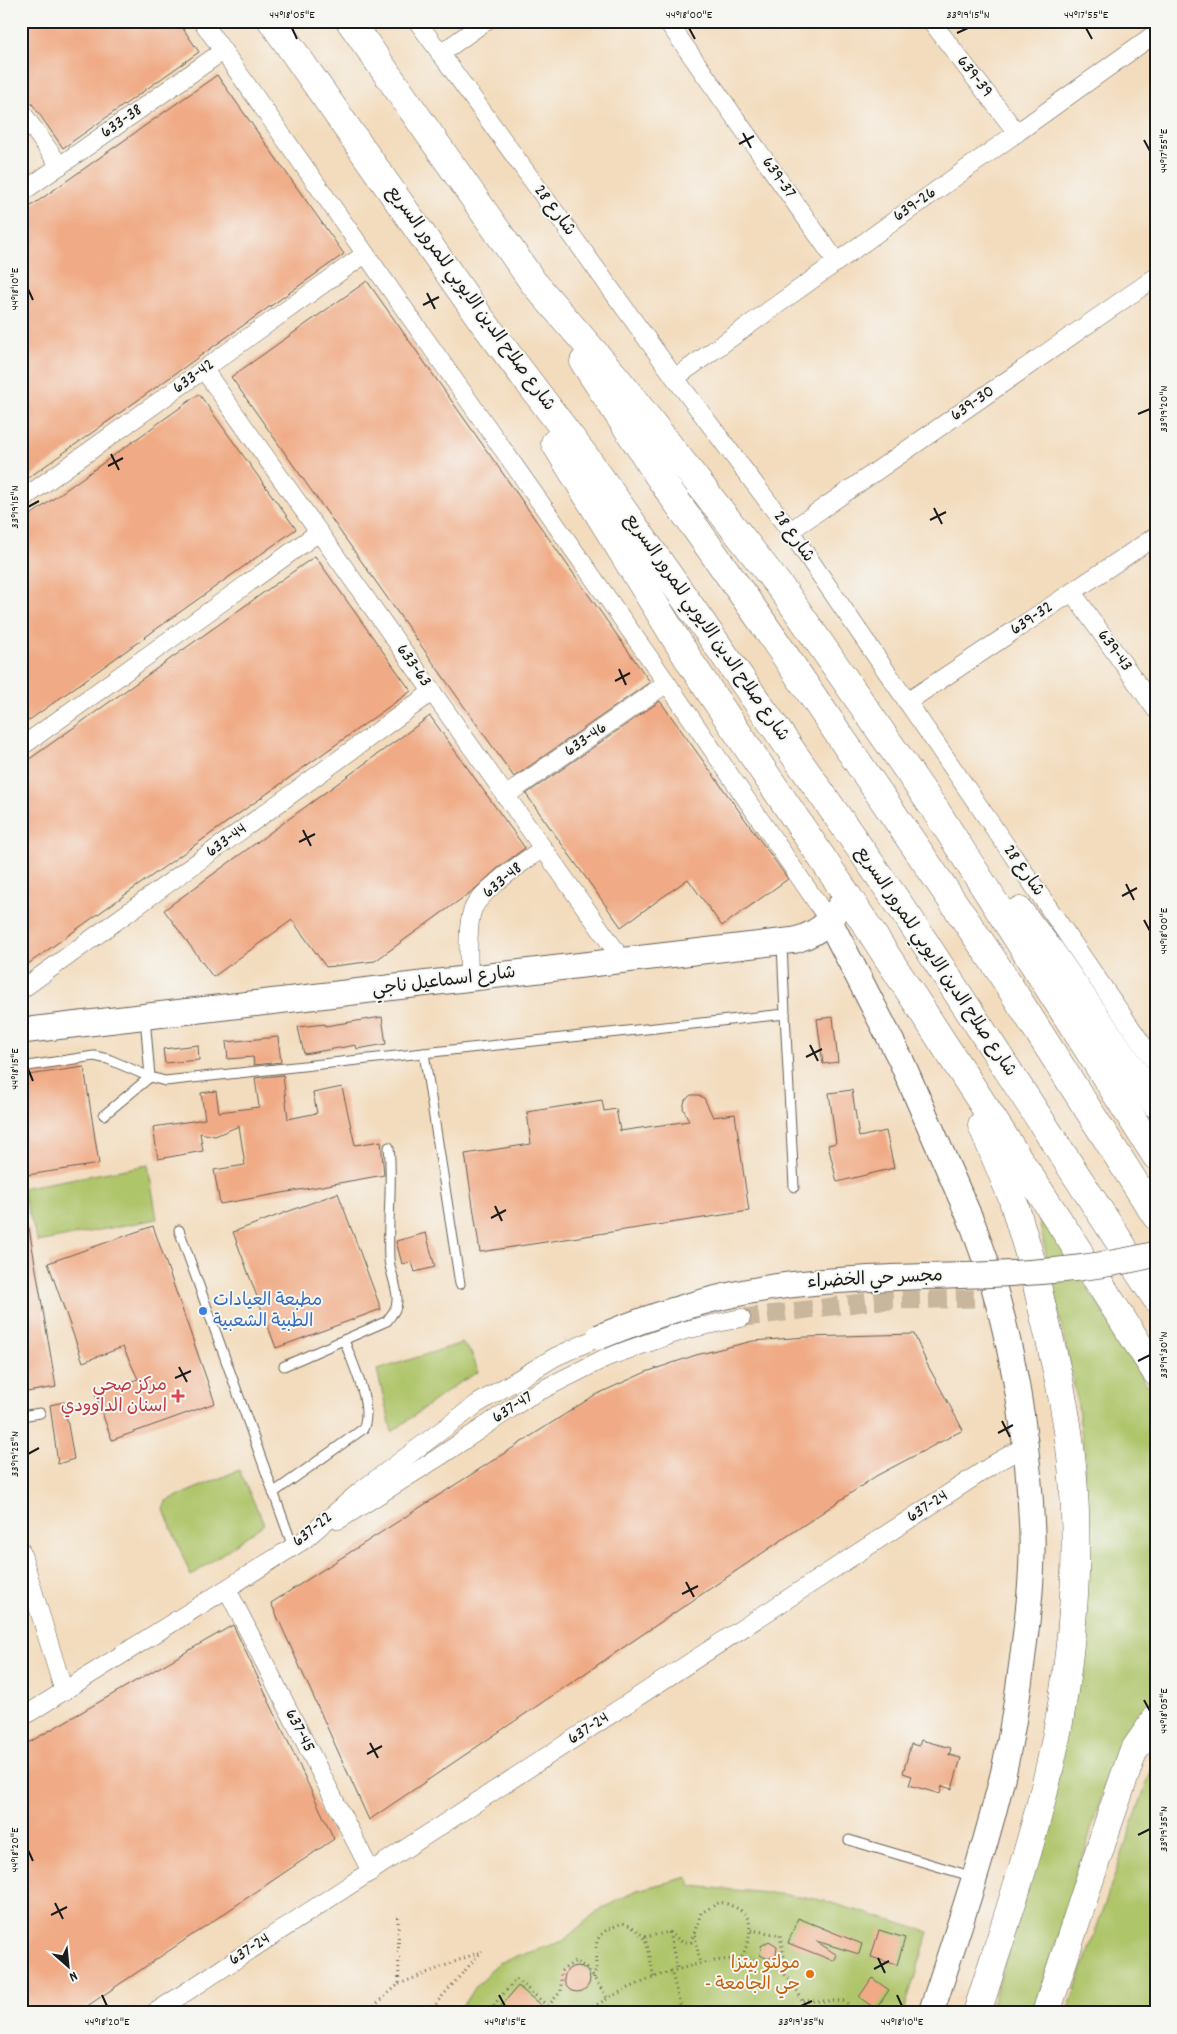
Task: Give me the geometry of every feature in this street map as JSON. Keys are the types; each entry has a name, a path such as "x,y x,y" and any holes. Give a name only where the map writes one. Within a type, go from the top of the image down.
{"highway":[{"name":"شارع صلاح الدين الايوبي للمرور السريع","path":"272,21 481,319 592,466 908,917 1122,1247"},
{"path":"350,21 533,282 662,481 758,616 994,962 1156,1216"},
{"path":"533,282 617,379 787,596 938,814 1156,1156"},
{"path":"481,319 620,550 692,665 847,895 1079,1252"},
{"path":"938,814 993,878 1050,951 1156,1104"},
{"path":"944,1044 980,1118 1015,1206 1030,1257"},
{"path":"1147,1262 1156,1298"},
{"path":"1096,1278 1156,1372"},
{"path":"978,2013 1017,1885 1045,1780 1059,1722 1074,1618 1076,1535 1070,1447 1061,1388 1037,1285"},
{"path":"1046,2013 1133,1752 1156,1719"}],"street":[{"path":"202,21 667,684 830,922 900,1058 985,1259"},
{"name":"شارع 28","path":"417,21 675,378 790,531 1154,1058"},
{"path":"440,54 486,21"},
{"name":"639-37","path":"667,21 836,261"},
{"name":"639-39","path":"931,21 1017,132"},
{"name":"639-26","path":"675,378 1156,33"},
{"name":"633-38","path":"21,193 223,51"},
{"path":"21,111 60,166"},
{"name":"633-42","path":"21,500 365,254"},
{"name":"639-30","path":"790,531 1156,277"},
{"name":"633-63","path":"204,370 623,961"},
{"path":"21,748 318,532"},
{"name":"639-32","path":"907,702 1156,536"},
{"name":"639-43","path":"1072,592 1156,710"},
{"name":"633-46","path":"506,796 667,684"},
{"name":"633-44","path":"21,990 432,692"},
{"name":"633-48","path":"469,979 468,945 472,910 484,893 543,848"},
{"name":"شارع اسماعيل ناجي","path":"21,1031 782,942 812,935 830,922 847,895"},
{"name":"مجسر حي الخضراء","path":"599,1337 641,1321 707,1301 773,1287 856,1280 1064,1270 1118,1262 1147,1262"},
{"path":"931,2013 974,1877 1004,1771 1014,1718 1028,1620 1032,1533 1025,1446 1015,1368 994,1287"},
{"name":"637-47","path":"298,1544 391,1488 528,1397 607,1357 651,1340 714,1323 741,1318"},
{"name":"637-22","path":"21,1718 298,1544 367,1485 477,1404 555,1357 599,1337"},
{"name":"637-24","path":"154,2013 1025,1446"},
{"path":"21,1551 64,1692"},
{"name":"637-45","path":"227,1589 371,1872"}],"lane":[{"path":"782,942 794,1187"},
{"path":"21,1067 94,1056 165,1082 785,1014"},
{"path":"145,1017 150,1078"},
{"path":"424,1053 460,1284"},
{"path":"104,1115 150,1078"},
{"path":"284,1366 387,1321 396,1310 398,1299 389,1253 388,1226 392,1173 389,1147"},
{"path":"179,1230 273,1493 298,1544"},
{"path":"273,1493 363,1429 367,1421 357,1377 344,1340"},
{"path":"21,1416 40,1413"},
{"path":"849,1840 974,1877"}],"path":[{"path":"644,1937 669,1932 682,1942 691,1942 701,1913 720,1902 740,1909 747,1918 751,1930 742,1958"},
{"path":"398,1916 399,1984"},
{"path":"594,1978 596,1960 594,1950 598,1938 609,1928 623,1923 634,1927 644,1937 654,1978"},
{"path":"751,1930 780,1936 787,1976"},
{"path":"669,1932 677,1968"},
{"path":"695,1934 700,1964"},
{"path":"366,2013 399,1984 482,1951 438,2001 431,2013"},
{"path":"585,2013 597,2004 671,1970 742,1958 771,1964 787,1976 803,2000 806,2013"},
{"path":"548,2006 561,1991 561,1971 576,1961 588,1969 608,1999"},
{"path":"671,1970 680,2004 687,2013"},
{"path":"487,2013 516,1979 556,2013"},
{"path":"803,2000 846,2001 853,2013"},
{"path":"670,2013 680,2004"}],"green space":[{"path":"148,1165 157,1219 38,1242 21,1188"},
{"path":"1035,1202 1156,1399 1156,1697 1128,1735 1108,1778 1033,2013 989,2013 1029,1886 1085,1462 1077,1399"},
{"path":"462,1343 472,1354 478,1372 454,1386 392,1432 377,1370"},
{"path":"239,1470 264,1524 191,1576 164,1510 166,1501"},
{"path":"1156,1759 1156,2013 1067,2013 1154,1762"},
{"path":"688,1877 691,1886 800,1896 825,1901 929,1932 903,2013 458,2013 472,1991 498,1963 563,1941 595,1913 637,1890"}],"building":[{"path":"21,21 178,21 199,52 63,148 21,88"},
{"path":"217,75 344,254 21,483 21,213"},
{"path":"367,281 650,682 514,777 231,377"},
{"path":"199,394 296,529 21,726 21,522"},
{"path":"315,556 411,691 21,969 21,765"},
{"path":"660,701 788,879 722,926 688,879 621,927 526,794"},
{"path":"430,716 525,848 498,868 475,889 375,961 326,967 292,920 213,977 164,910"},
{"path":"382,1017 386,1044 357,1049 356,1045 304,1054 298,1027 325,1024 325,1026"},
{"path":"833,1017 838,1062 823,1064 817,1019"},
{"path":"278,1037 281,1062 254,1065 253,1057 228,1059 226,1042"},
{"path":"198,1045 199,1060 165,1063 163,1049"},
{"path":"84,1067 99,1164 21,1176 21,1076"},
{"path":"283,1075 288,1119 317,1113 313,1093 342,1087 355,1145 381,1141 384,1175 220,1204 214,1170 245,1165 239,1126 215,1136 200,1133 203,1151 158,1159 153,1127 205,1119 201,1093 216,1091 219,1112 259,1107 255,1078"},
{"path":"852,1090 859,1137 886,1131 894,1168 837,1182 828,1145 836,1143 829,1093"},
{"path":"691,1095 698,1095 704,1098 713,1117 735,1114 749,1211 480,1252 465,1154 531,1144 527,1112 602,1100 604,1111 616,1109 620,1131 689,1121 683,1108 685,1100"},
{"path":"338,1193 381,1309 276,1348 233,1232"},
{"path":"153,1226 215,1403 112,1440 95,1394 138,1379 123,1347 83,1362 48,1263"},
{"path":"29,1228 56,1387 21,1393 21,1229"},
{"path":"426,1233 435,1267 415,1272 412,1262 402,1264 396,1241"},
{"path":"914,1334 927,1364 963,1430 876,1476 369,1820 271,1603 595,1395 646,1372 696,1355 753,1341 806,1337"},
{"path":"64,1402 74,1459 58,1464 50,1405"},
{"path":"233,1625 334,1839 77,2013 21,2013 21,1747"},
{"path":"921,1740 951,1748 949,1755 961,1758 952,1789 942,1786 940,1794 909,1785 912,1776 903,1773 911,1744 919,1746"},
{"path":"798,1918 862,1944 859,1954 816,1941 837,1955 834,1961 788,1943"},
{"path":"879,1930 905,1938 897,1965 871,1957"},
{"path":"769,1941 777,1946 776,1955 768,1959 760,1955 761,1946"},
{"path":"577,1966 586,1970 590,1979 586,1988 577,1992 568,1988 564,1979 568,1970"},
{"path":"872,1978 889,1990 876,2009 859,1997"},
{"path":"518,1986 550,2013 495,2013"}],"tunnel":[{"path":"741,1318 875,1301 997,1298"}],"place":[{"name":"مطبعة العيادات الطبية الشعبية","path":"203,1311"},
{"name":"مركز صحي اسنان الداوودي","path":"178,1396"},
{"name":"مولتو بيتزا - حي الجامعة","path":"810,1974"}]}
